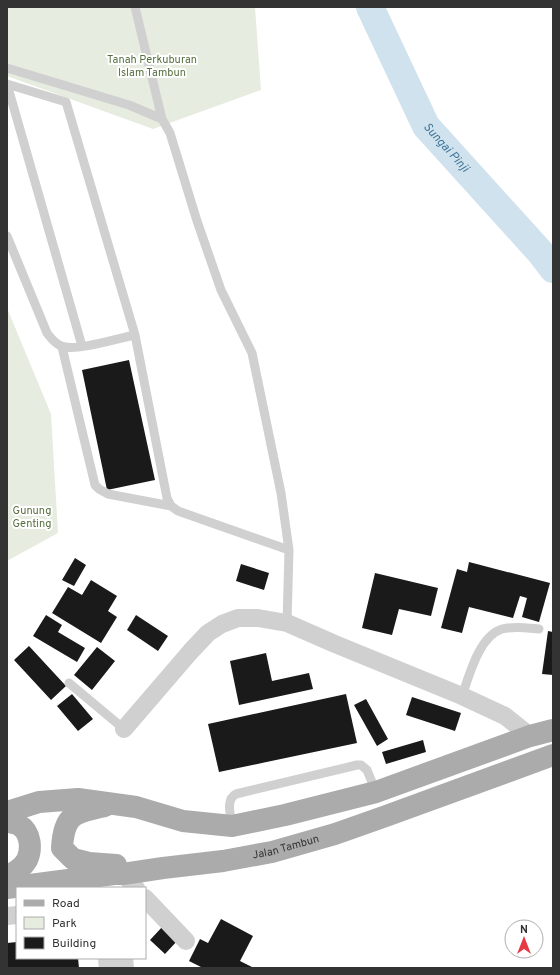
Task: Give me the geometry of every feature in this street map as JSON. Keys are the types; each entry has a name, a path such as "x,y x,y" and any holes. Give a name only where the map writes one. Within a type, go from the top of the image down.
{"main road":[{"path":"7,812 39,802 78,799 136,807 183,821 232,826 284,815 376,792 530,736 553,730"},
{"name":"Jalan Tambun","path":"23,887 122,881 163,868 272,852 335,834 553,755"},
{"path":"119,804 82,811 69,820 63,832 62,848 73,859 89,863 163,868"},
{"path":"7,821 20,826 29,836 30,850 26,861 15,872 7,876"}],"street":[{"path":"124,729 208,633 222,624 238,618 258,618 287,623 462,696 505,716 530,736"},
{"path":"146,899 186,942"}],"lane":[{"path":"135,7 162,119 170,133 197,221 221,290 252,352 281,493 289,550 287,623"},
{"path":"7,68 129,105 162,119"},
{"path":"7,84 66,102 135,335 167,498 171,506"},
{"path":"7,84 82,346"},
{"path":"7,236 47,333 54,342 62,347 82,346 135,335"},
{"path":"62,347 95,485 99,489 108,494 171,506 178,511 289,550"},
{"path":"462,696 477,655 487,639 501,629 518,627 539,629"},
{"path":"69,683 124,729"},
{"path":"232,826 229,804 232,796 357,765 361,765 367,770 376,792"}],"green space":[{"name":"Tanah Perkuburan Islam Tambun","path":"7,7 255,7 261,90 153,129 7,76"},
{"name":"Gunung Genting","path":"7,308 51,414 58,533 7,561"}],"building":[{"path":"129,360 155,480 107,490 82,370"},
{"path":"75,558 86,565 74,586 62,580"},
{"path":"469,562 550,583 539,622 522,617 527,598 520,596 513,618 469,607 462,633 441,628 457,569 467,572"},
{"path":"241,564 269,573 264,590 236,581"},
{"path":"375,573 438,588 431,616 399,609 392,635 362,628"},
{"path":"91,580 117,596 108,611 117,617 101,643 52,613 68,587 82,595"},
{"path":"46,615 62,625 58,632 85,648 77,662 33,636"},
{"path":"136,615 168,636 158,651 127,630"},
{"path":"548,631 553,632 553,675 542,674"},
{"path":"29,646 66,686 51,700 14,660"},
{"path":"97,647 115,661 92,690 74,675"},
{"path":"266,653 272,681 309,673 313,689 239,705 230,661"},
{"path":"72,694 93,719 78,731 57,706"},
{"path":"346,694 357,743 219,772 208,724"},
{"path":"412,697 461,713 455,731 406,715"},
{"path":"366,699 388,739 377,746 354,705"},
{"path":"423,740 426,752 386,764 382,752"},
{"path":"221,919 253,936 240,961 254,968 203,968 189,961 200,939 208,943"},
{"path":"163,926 178,940 165,954 150,940"},
{"path":"16,942 16,959 78,959 79,968 7,968 7,943"}],"waterway":[{"name":"Sungai Pinji","path":"370,7 426,126 540,252 553,269"}]}
